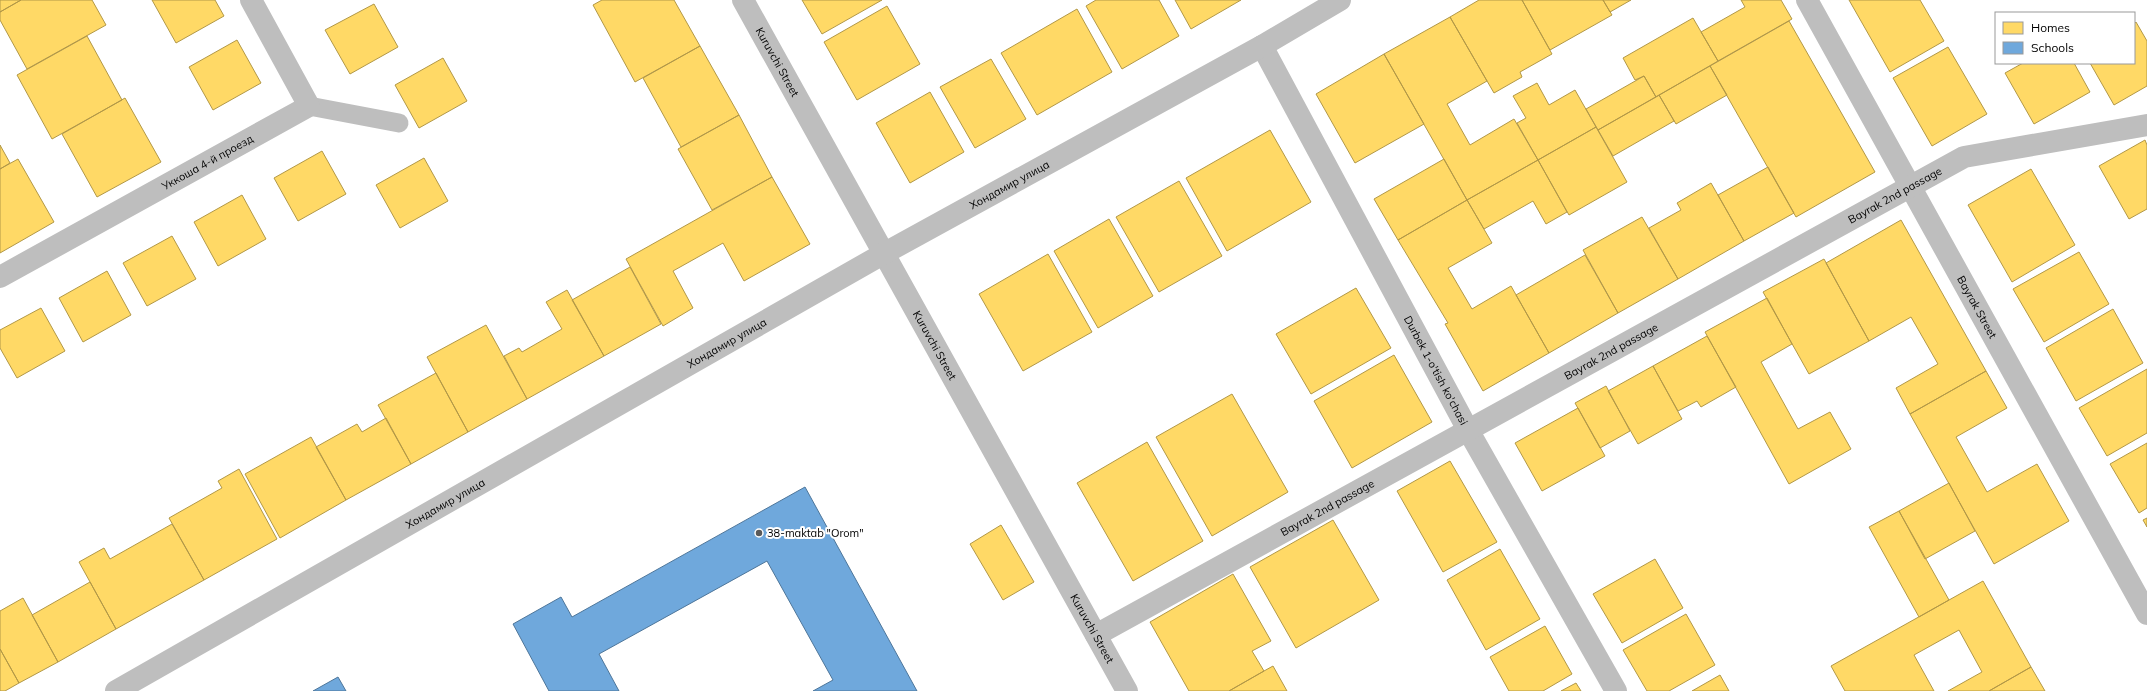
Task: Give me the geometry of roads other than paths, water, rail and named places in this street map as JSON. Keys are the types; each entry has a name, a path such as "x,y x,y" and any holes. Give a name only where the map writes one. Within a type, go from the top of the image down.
{"street":[{"path":"251,0 309,106"},
{"name":"Kuruvchi Street","path":"743,0 1127,691"},
{"name":"Хондамир улица","path":"116,691 883,254 1262,46 1340,0"},
{"name":"Bayrak Street","path":"1807,0 1909,187 2147,614"},
{"name":"Durbek 1-o'tish ko'chasi","path":"1262,46 1468,430 1616,691"},
{"name":"Уккоша 4-й проезд","path":"0,277 309,106"},
{"name":"Bayrak 2nd passage","path":"1096,635 1964,157 2147,125"}],"lane":[{"path":"309,106 399,123"}],"place":[{"name":"38-maktab \"Orom\"","path":"759,533"}]}
